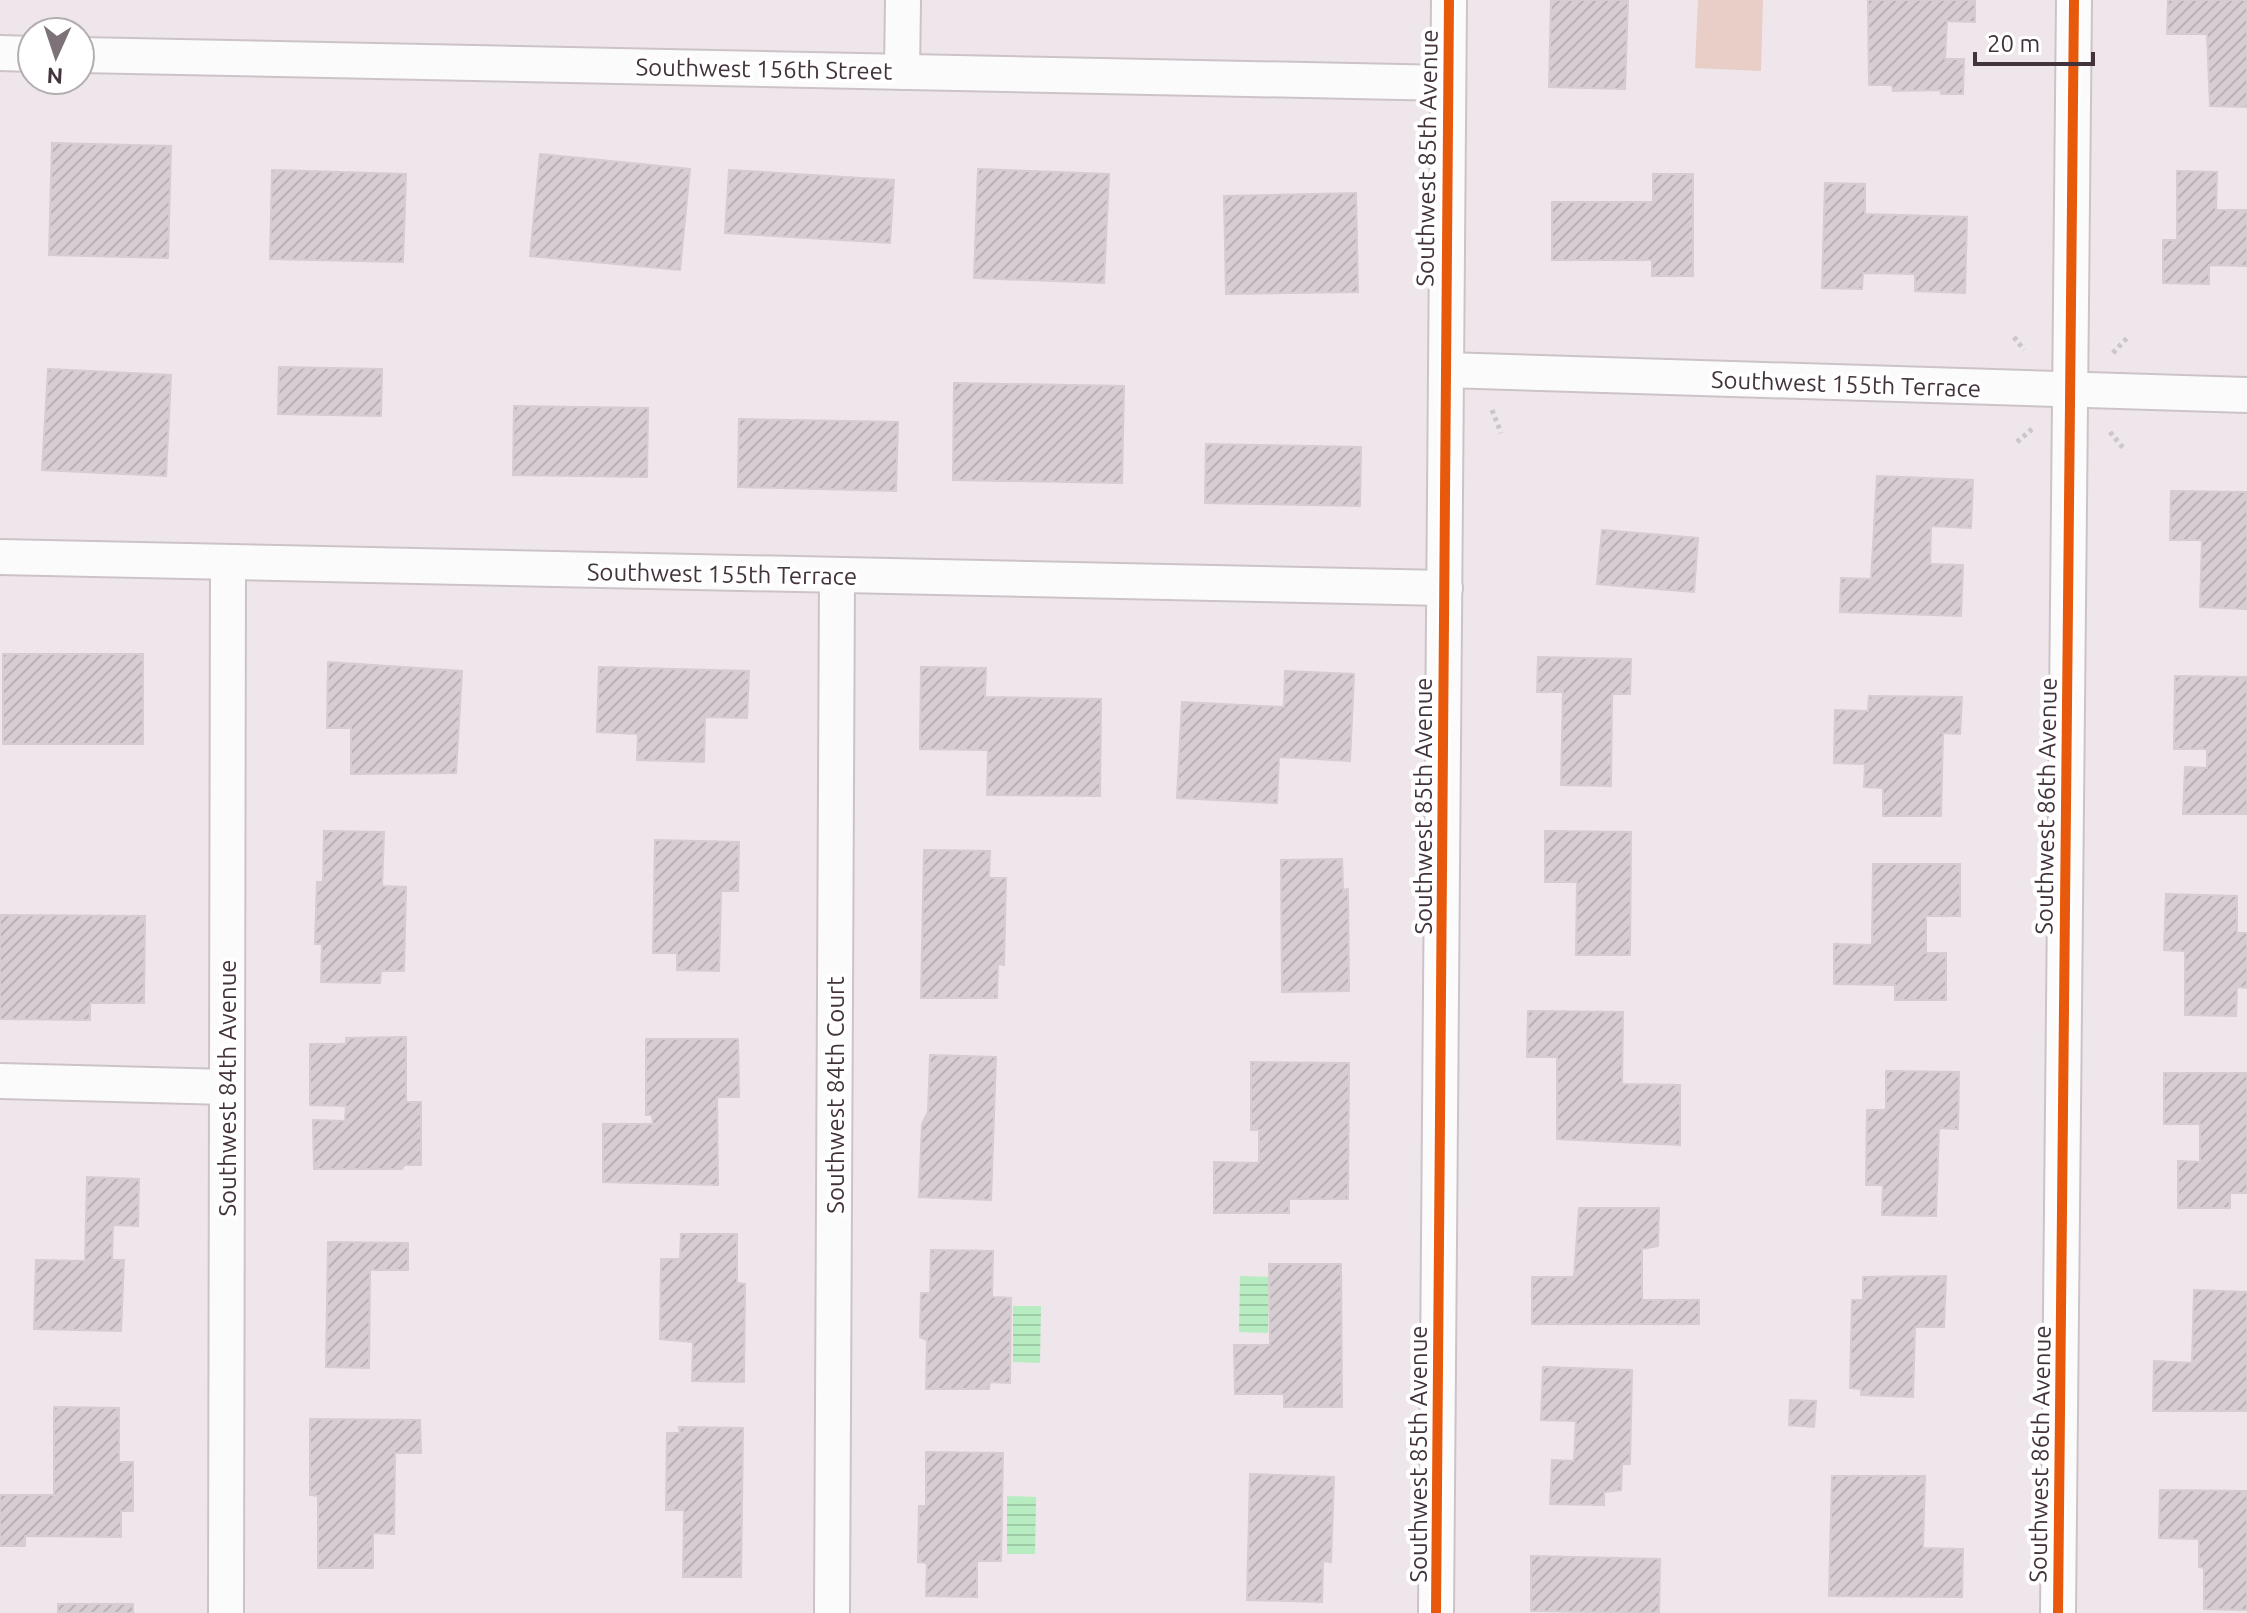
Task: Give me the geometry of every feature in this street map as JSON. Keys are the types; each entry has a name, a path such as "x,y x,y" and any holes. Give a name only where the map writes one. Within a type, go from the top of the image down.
{"street":[{"path":"902,72 903,0"},
{"name":"Southwest 85th Avenue","path":"1436,1613 1449,0"},
{"name":"Southwest 86th Avenue","path":"2058,1613 2074,0"},
{"name":"Southwest 156th Street","path":"96,55 1448,83"},
{"name":"Southwest 155th Terrace","path":"1446,370 2247,395"},
{"name":"Southwest 155th Terrace","path":"0,557 1445,588"},
{"name":"Southwest 84th Avenue","path":"226,1613 228,562"},
{"name":"Southwest 84th Court","path":"832,1613 837,577"},
{"path":"0,1081 227,1087"}],"path":[{"path":"2014,337 2024,351"},
{"path":"2112,353 2127,338"},
{"path":"1492,410 1501,433"},
{"path":"2017,442 2032,429"},
{"path":"2110,432 2124,449"}],"shaded area":[{"path":"1698,0 1763,0 1761,71 1695,68"},
{"path":"1240,1276 1269,1277 1268,1333 1239,1332"},
{"path":"1013,1306 1041,1306 1040,1363 1013,1362"},
{"path":"1007,1496 1036,1497 1035,1554 1007,1554"}],"building":[{"path":"1551,0 1628,0 1625,89 1549,87"},
{"path":"1868,0 1975,0 1975,22 1947,21 1945,59 1964,59 1963,94 1941,94 1941,90 1893,91 1892,85 1869,85"},
{"path":"2168,0 2247,0 2247,107 2210,106 2207,34 2167,34"},
{"path":"52,143 171,146 168,258 49,255"},
{"path":"540,154 690,169 680,270 530,256"},
{"path":"978,169 1109,174 1104,283 974,278"},
{"path":"272,170 406,174 403,262 270,259"},
{"path":"729,170 894,180 890,243 725,233"},
{"path":"2177,171 2217,172 2216,210 2247,210 2247,266 2209,265 2209,284 2163,283 2163,240 2177,240"},
{"path":"1653,174 1693,174 1693,276 1652,276 1652,260 1552,260 1552,202 1653,202"},
{"path":"1825,183 1865,184 1865,214 1967,217 1965,293 1915,291 1915,274 1863,273 1862,289 1822,288"},
{"path":"1356,193 1358,292 1226,294 1224,196"},
{"path":"279,367 382,369 381,416 278,414"},
{"path":"48,369 171,375 166,476 42,470"},
{"path":"954,383 1124,386 1122,483 953,480"},
{"path":"514,406 648,408 647,477 513,475"},
{"path":"739,419 898,422 896,491 738,487"},
{"path":"1206,444 1361,447 1360,506 1205,503"},
{"path":"1877,476 1973,480 1971,528 1931,526 1930,564 1963,565 1961,616 1840,612 1841,578 1871,579"},
{"path":"2171,491 2247,492 2247,609 2200,607 2202,540 2170,540"},
{"path":"1602,530 1698,538 1694,592 1597,584"},
{"path":"3,654 143,654 143,744 3,744"},
{"path":"1538,657 1631,659 1630,694 1612,694 1611,786 1561,785 1563,692 1537,692"},
{"path":"328,662 462,671 456,773 351,774 351,728 327,728"},
{"path":"599,667 749,671 747,718 705,717 704,762 637,760 638,734 597,732"},
{"path":"921,667 986,668 985,697 1101,699 1100,796 987,795 988,750 920,749"},
{"path":"1285,671 1354,674 1350,761 1279,757 1277,803 1177,798 1182,702 1284,707"},
{"path":"2175,676 2247,677 2247,814 2183,814 2185,767 2207,768 2207,749 2174,749"},
{"path":"1869,696 1962,697 1960,734 1943,733 1941,816 1883,816 1883,788 1864,787 1865,764 1834,763 1835,710 1868,711"},
{"path":"324,831 384,832 382,886 406,887 404,971 381,971 380,983 321,982 322,944 315,944 317,882 323,882"},
{"path":"1545,831 1631,832 1630,955 1576,955 1577,882 1545,882"},
{"path":"655,840 739,842 738,891 721,891 719,971 677,970 677,953 653,953"},
{"path":"924,850 990,851 989,878 1006,878 1004,965 998,964 997,998 921,998"},
{"path":"1342,859 1343,890 1348,889 1349,991 1282,992 1281,860"},
{"path":"1873,864 1960,864 1960,916 1926,916 1926,953 1946,953 1946,1000 1895,1000 1895,985 1834,984 1834,944 1872,945"},
{"path":"2166,894 2237,896 2237,933 2247,933 2247,988 2237,987 2236,1016 2185,1015 2185,951 2164,950"},
{"path":"0,915 145,916 144,1003 90,1003 90,1020 0,1019"},
{"path":"1528,1011 1623,1012 1622,1084 1680,1085 1680,1145 1557,1139 1557,1057 1527,1057"},
{"path":"406,1037 406,1102 421,1102 421,1165 404,1165 402,1169 314,1169 313,1120 345,1121 346,1106 310,1105 310,1044 346,1044 346,1038"},
{"path":"646,1039 738,1039 739,1097 717,1097 718,1185 603,1182 603,1124 653,1124 652,1115 646,1115"},
{"path":"930,1055 996,1057 991,1200 919,1197 922,1124 928,1112"},
{"path":"1251,1062 1349,1063 1348,1199 1289,1199 1289,1213 1214,1213 1214,1162 1259,1163 1259,1130 1251,1130"},
{"path":"1886,1071 1959,1072 1958,1129 1939,1128 1936,1216 1882,1215 1883,1185 1866,1185 1867,1110 1886,1110"},
{"path":"2164,1073 2247,1073 2247,1193 2230,1193 2230,1208 2178,1208 2178,1161 2200,1162 2200,1124 2164,1124"},
{"path":"87,1177 139,1179 138,1226 113,1225 112,1260 124,1260 121,1331 34,1329 36,1260 85,1261"},
{"path":"1579,1208 1659,1208 1658,1246 1642,1249 1642,1300 1699,1300 1699,1324 1532,1324 1532,1277 1574,1277"},
{"path":"681,1234 737,1234 737,1283 745,1284 744,1382 692,1381 693,1342 660,1339 661,1259 680,1259"},
{"path":"328,1242 408,1243 408,1270 370,1270 369,1368 326,1367"},
{"path":"931,1250 993,1251 992,1297 1011,1298 1010,1383 990,1382 989,1389 926,1389 927,1340 920,1337 921,1293 930,1293"},
{"path":"1269,1264 1341,1264 1342,1407 1284,1407 1284,1394 1235,1394 1234,1345 1270,1345"},
{"path":"1946,1276 1944,1327 1915,1327 1913,1397 1861,1395 1861,1389 1850,1388 1852,1300 1863,1300 1863,1277"},
{"path":"2194,1290 2247,1292 2247,1411 2153,1411 2154,1361 2192,1363"},
{"path":"1543,1367 1632,1370 1630,1464 1622,1464 1621,1490 1604,1492 1604,1505 1550,1504 1552,1460 1574,1461 1576,1421 1541,1420"},
{"path":"1790,1400 1816,1401 1814,1427 1789,1425"},
{"path":"54,1407 119,1408 119,1462 133,1462 133,1511 121,1511 121,1537 25,1536 25,1546 0,1546 0,1495 54,1495"},
{"path":"310,1419 420,1420 421,1453 395,1453 394,1534 373,1533 373,1568 318,1568 318,1496 310,1495"},
{"path":"679,1427 743,1428 741,1577 683,1577 684,1510 666,1510 667,1433 680,1433"},
{"path":"926,1452 1003,1453 1001,1561 977,1561 977,1597 926,1596 927,1563 918,1562 919,1506 926,1506"},
{"path":"1250,1474 1334,1477 1331,1562 1323,1561 1322,1602 1247,1600"},
{"path":"1832,1476 1925,1476 1923,1548 1963,1549 1962,1597 1829,1596"},
{"path":"2160,1490 2247,1491 2247,1610 2204,1609 2204,1568 2199,1567 2199,1539 2159,1538"},
{"path":"1531,1556 1660,1559 1659,1613 1531,1611"},
{"path":"58,1604 133,1604 133,1613 58,1613"}],"cycle path":[{"path":"1436,1613 1449,0"},
{"path":"2058,1613 2074,0"}]}
